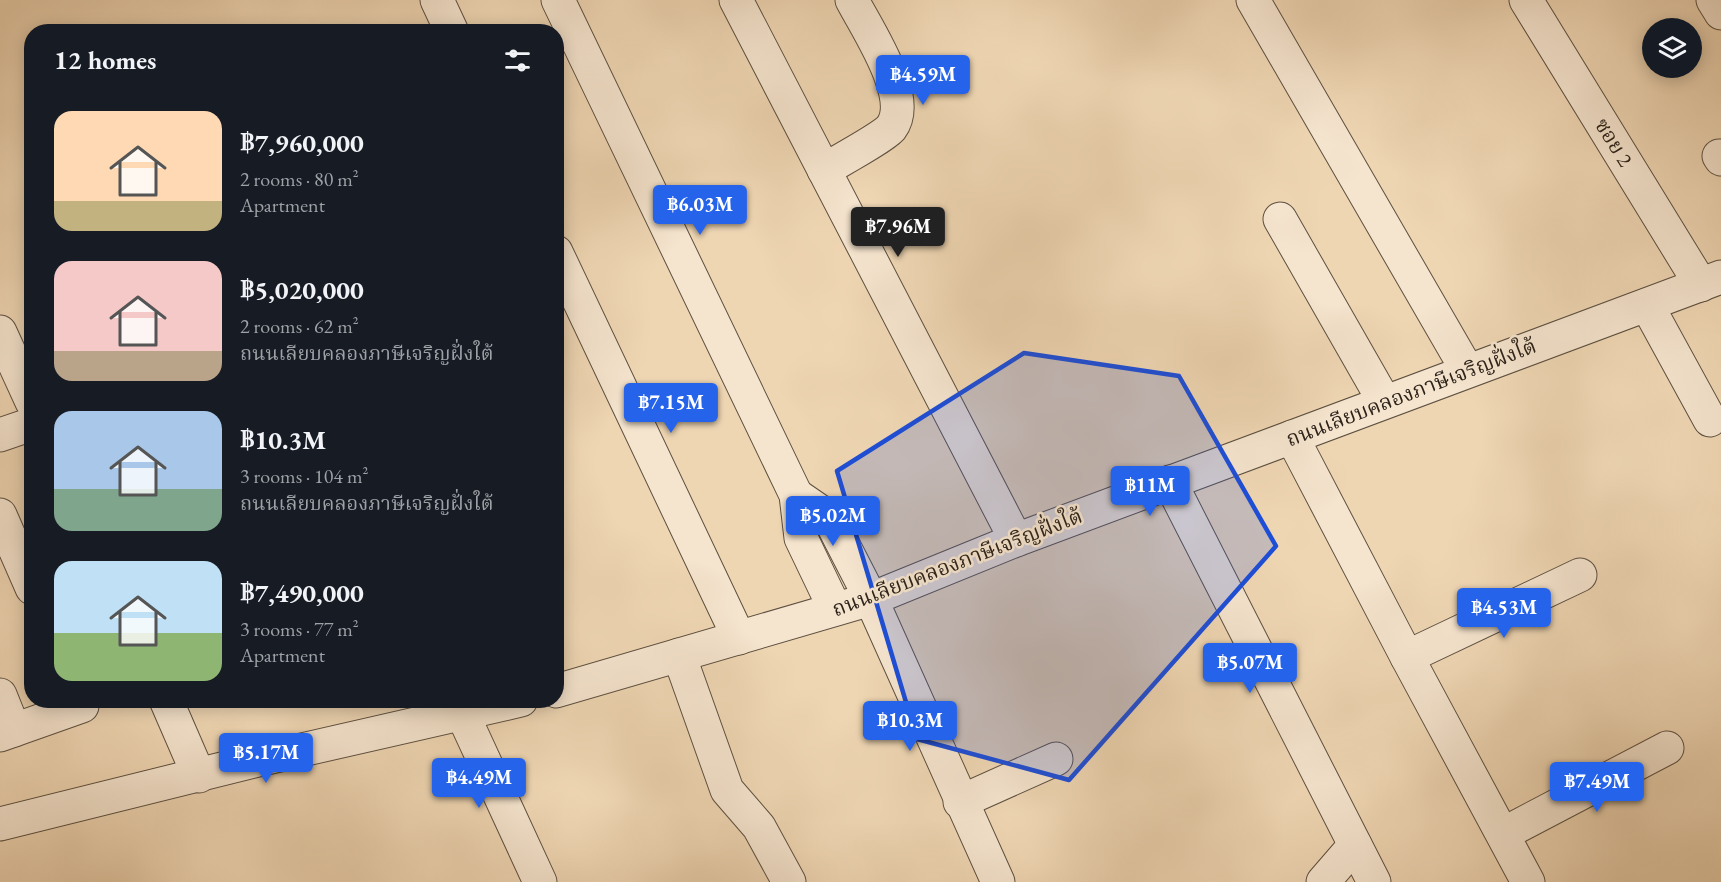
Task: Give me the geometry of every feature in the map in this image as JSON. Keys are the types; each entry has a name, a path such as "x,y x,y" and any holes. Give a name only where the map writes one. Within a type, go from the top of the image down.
{"street":[{"path":"437,0 448,24"},
{"path":"558,0 796,495 801,538 835,609"},
{"path":"736,0 1016,540"},
{"path":"824,171 889,129 898,113 898,98 894,83 852,0"},
{"path":"1254,0 1467,370"},
{"name":"ซอย 2","path":"1526,0 1711,281"},
{"path":"1713,0 1721,13"},
{"path":"1280,219 1384,401"},
{"path":"564,269 739,638"},
{"name":"ถนนเลียบคลองภาษีเจริญฝั่งใต้","path":"564,683 679,655 871,599 1016,540 1467,370 1711,281"},
{"path":"1647,305 1710,420"},
{"path":"0,332 24,384"},
{"path":"0,435 24,427"},
{"path":"1292,437 1528,882"},
{"path":"1170,482 1374,882"},
{"path":"796,495 828,517 871,599 960,802 998,882"},
{"path":"0,515 24,570"},
{"path":"1407,657 1580,574"},
{"path":"679,655 727,790 759,827 789,882"},
{"path":"0,695 7,732 76,708"},
{"path":"169,708 199,776"},
{"path":"0,824 278,755 416,712 463,715 490,708"},
{"path":"463,715 540,882"},
{"path":"1503,834 1667,748"},
{"path":"960,802 1056,759"},
{"path":"1323,882 1356,845"}],"highlighted area":[{"path":"1024,353 1179,376 1276,546 1069,780 917,739 837,471"}]}
